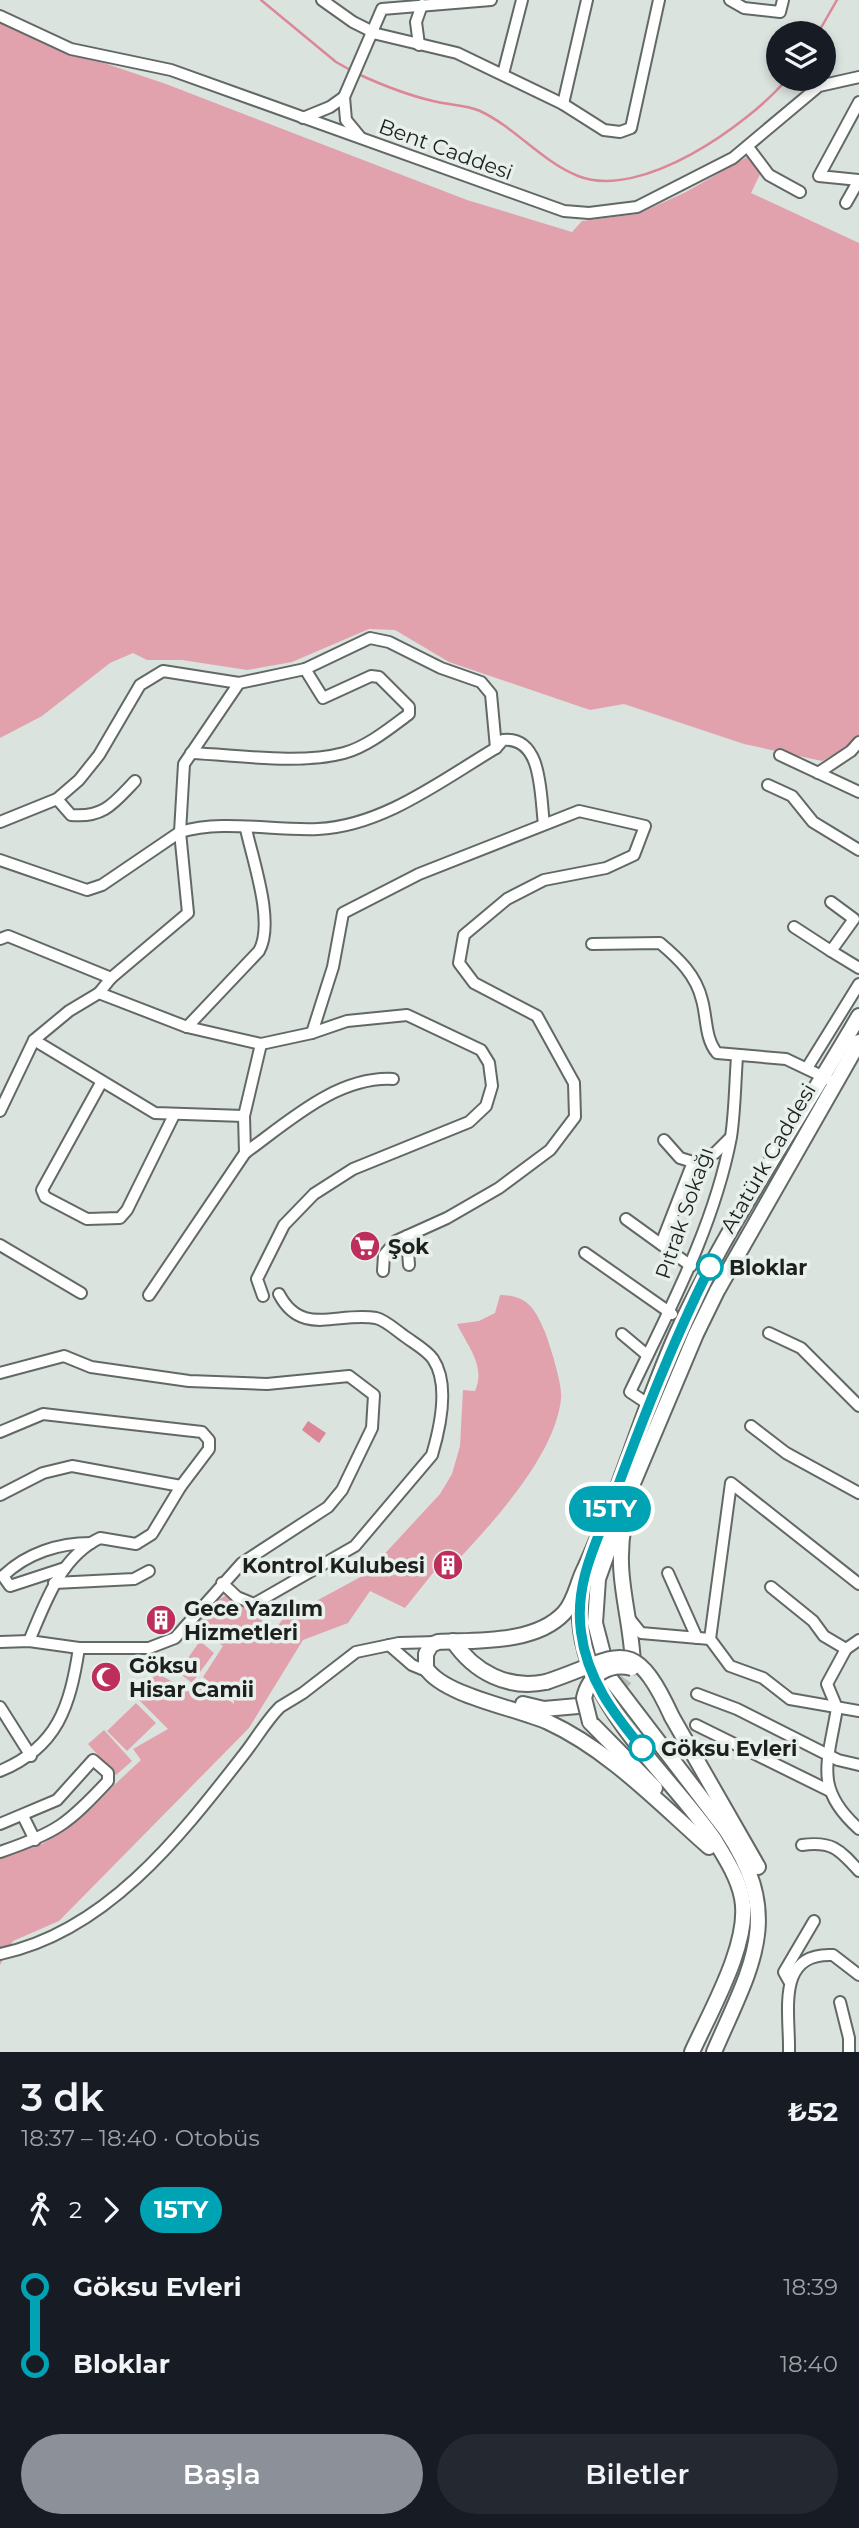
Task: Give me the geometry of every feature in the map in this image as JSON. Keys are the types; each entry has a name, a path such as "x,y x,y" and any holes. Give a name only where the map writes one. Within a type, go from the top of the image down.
{"main road":[{"name":"Atatürk Caddesi","path":"714,2052 757,1947 759,1910 751,1873 734,1842 620,1695 604,1665 595,1623 596,1596 602,1565 628,1495 712,1301 829,1080 859,1016"},
{"name":"Atatürk Caddesi","path":"588,1561 648,1404 683,1321 710,1267 829,1080 858,1045"},
{"path":"628,1495 619,1558 633,1663"},
{"path":"588,1561 572,1602 555,1621 522,1635 431,1644 425,1654 429,1672 459,1690 548,1722 584,1742 709,1847"},
{"path":"588,1561 580,1595 580,1629 593,1676 605,1700 703,1824 737,1881 743,1900 739,1940 725,1980 692,2052"},
{"path":"445,1641 500,1680 525,1685 546,1682 612,1657 630,1658 650,1675 758,1866 763,1894 759,1910"},
{"path":"672,1717 643,1675 620,1665 601,1671 588,1685 584,1706 590,1722 709,1847 737,1881"},
{"path":"429,1672 530,1707 578,1706"}],"street":[{"path":"322,0 372,31 457,53 563,104 604,130 620,132 631,128 659,0"},
{"path":"303,118 330,107 344,97 362,60 379,4 422,5 491,0"},
{"path":"503,74 522,0"},
{"path":"563,104 587,0"},
{"path":"730,0 744,8 780,12 783,0"},
{"path":"418,45 416,22 422,5"},
{"name":"Bent Caddesi","path":"0,16 71,48 171,70 553,208 589,213 637,207 733,158 819,86 859,77"},
{"path":"344,97 346,120 362,139"},
{"path":"846,203 859,180 819,176 859,102"},
{"path":"748,148 769,175 800,192"},
{"path":"0,822 57,799 79,780 99,755 140,685 163,671 239,682 305,669 370,638 389,642 441,668 481,682 491,694 496,748"},
{"path":"191,753 317,758 346,752 385,732 409,713 409,706 379,677 371,676 323,698 305,669"},
{"path":"2,1103 34,1040 69,1011 99,993 111,978 188,913 180,832 184,764 239,682"},
{"path":"0,860 87,890 103,885 180,832 215,824 246,829 321,829 355,821 400,805 496,748 503,740 522,743 533,753 544,824"},
{"path":"818,773 851,751 859,742"},
{"path":"780,755 859,792"},
{"path":"57,799 71,815 84,816 113,807 135,781"},
{"path":"768,785 792,796 813,822 859,850"},
{"path":"312,1033 333,967 343,913 419,874 579,811 645,826 634,855 606,868 544,880 507,899 464,935 459,963 474,983 537,1016 574,1083 575,1117 550,1150 499,1188 447,1218 396,1241 384,1255 383,1271"},
{"path":"187,1027 259,951 265,940 266,922 246,829"},
{"path":"831,902 854,919 831,951"},
{"path":"794,927 859,968"},
{"path":"0,939 8,936 111,978"},
{"path":"593,944 660,943 682,962 693,978 702,998 710,1045 717,1053 737,1057 786,1059 829,1080"},
{"path":"807,1068 859,984"},
{"path":"99,993 187,1027 261,1044 312,1033 346,1021 407,1015 481,1050 489,1063 492,1086 486,1106 469,1122 352,1169 314,1194 284,1225 257,1279 262,1296"},
{"path":"34,1040 155,1114 244,1116"},
{"path":"245,1153 244,1116 261,1044"},
{"name":"Pıtrak Sokağı","path":"648,1404 630,1392 691,1266 731,1137 737,1057"},
{"path":"149,1294 245,1153 325,1096 380,1079 393,1079"},
{"path":"102,1083 42,1190 45,1197 87,1219 120,1218 127,1210 174,1115"},
{"path":"664,1140 680,1158 693,1162 715,1153 731,1137"},
{"name":"Pıtrak Sokağı","path":"660,1244 693,1162"},
{"path":"626,1219 691,1266"},
{"path":"407,1236 410,1265"},
{"path":"0,1245 81,1293"},
{"path":"586,1253 683,1321"},
{"path":"222,1583 237,1597 254,1604 355,1546 432,1455 437,1437 441,1416 440,1376 432,1358 379,1318 301,1318 287,1309 279,1294"},
{"path":"769,1333 801,1348 859,1406"},
{"path":"622,1334 647,1355"},
{"path":"0,1373 43,1359 64,1356 91,1367 189,1381 267,1384 349,1376 374,1395 372,1428 342,1490 328,1507 242,1563 175,1638 149,1648 79,1648 29,1641 0,1642"},
{"path":"0,1432 43,1414 202,1432 209,1440 209,1449 181,1486 167,1515 152,1534 136,1544 100,1538 91,1542 59,1543 11,1568 3,1576 10,1586 68,1567"},
{"path":"751,1426 786,1453 859,1493"},
{"path":"0,1495 43,1473 72,1466 181,1486"},
{"path":"710,1639 715,1623 730,1483 859,1584"},
{"path":"29,1641 54,1583 91,1542"},
{"path":"54,1583 134,1579 149,1571"},
{"path":"668,1573 697,1638"},
{"path":"771,1587 813,1621 824,1636 846,1649"},
{"path":"625,1613 638,1630 645,1633 710,1639 730,1666 763,1678 790,1699 859,1711"},
{"path":"633,1663 636,1643 645,1633"},
{"path":"0,1954 42,1943 94,1914 141,1873 281,1707 356,1652 389,1645 445,1641"},
{"path":"858,1642 846,1649 827,1684 837,1708 829,1756 828,1790 840,1812 859,1829"},
{"path":"389,1645 412,1665 429,1672"},
{"path":"0,1771 31,1756 64,1715 73,1688 79,1648"},
{"path":"697,1694 737,1709 829,1756 859,1765"},
{"path":"0,1706 31,1756"},
{"path":"696,1725 828,1790"},
{"path":"0,1824 57,1800 93,1760 108,1773 108,1781 72,1819 35,1840 0,1853"},
{"path":"23,1816 35,1840"},
{"path":"802,1845 821,1842 834,1847 859,1871"},
{"path":"789,2052 789,1981 785,1972 814,1921"},
{"path":"789,1981 796,1968 807,1959 822,1955 833,1955 859,1975"},
{"path":"840,2002 849,2038 849,2052"}],"shaded area":[{"path":"0,23 48,44 166,84 467,200 572,232 582,221 638,214 686,192 747,157 761,172 751,193 859,243 859,735 845,749 822,761 744,744 624,704 590,710 449,662 395,630 369,629 292,662 247,670 182,660 147,660 133,653 110,663 42,716 0,738"},
{"path":"500,1295 523,1300 538,1316 553,1356 561,1393 548,1442 521,1486 458,1560 449,1553 405,1608 370,1591 348,1623 303,1640 249,1728 59,1921 13,1941 0,1965 0,1857 42,1844 69,1827 141,1760 133,1749 168,1729 135,1696 157,1673 190,1692 200,1678 234,1704 234,1701 203,1677 223,1646 196,1626 212,1604 228,1594 255,1607 258,1618 276,1628 283,1619 366,1574 440,1494 452,1474 460,1446 463,1390 475,1391 478,1382 477,1365 457,1324 479,1321 495,1313"},
{"path":"308,1421 326,1433 319,1443 302,1430"},
{"path":"200,1641 214,1653 192,1683 178,1672"},
{"path":"136,1703 156,1723 127,1751 107,1731"},
{"path":"104,1730 132,1761 116,1775 88,1744"}],"waterway":[{"path":"261,0 336,62 352,71"},
{"path":"825,21 837,0"},
{"path":"358,74 414,96 480,111 565,170 578,176 603,181 632,178 692,154 747,117 775,91"}],"tunnel":[{"path":"578,1706 612,1693 624,1681 633,1664"}],"bus line":[{"name":"15TY","path":"642,1748 605,1700 593,1676 585,1656 580,1629 580,1595 588,1561 648,1404 710,1267"}],"place":[{"name":"Şok","path":"365,1246"},
{"name":"Bloklar","path":"710,1267"},
{"name":"Kontrol Kulubesi","path":"448,1565"},
{"name":"Gece Yazılım Hizmetleri","path":"161,1620"},
{"name":"Göksu Hisar Camii","path":"106,1677"},
{"name":"Göksu Evleri","path":"642,1748"}]}
